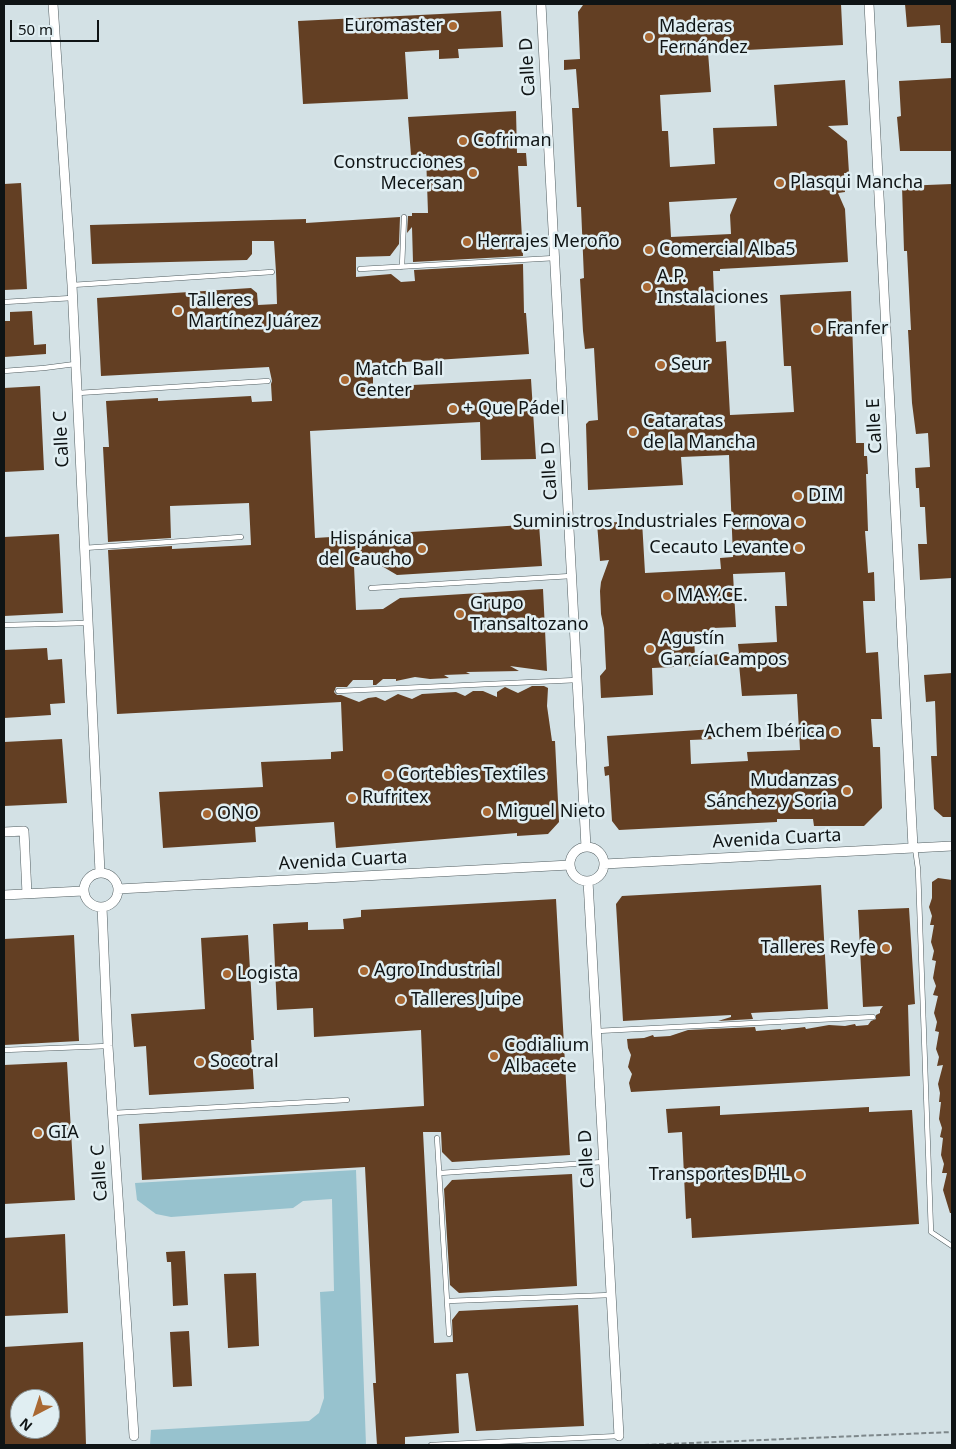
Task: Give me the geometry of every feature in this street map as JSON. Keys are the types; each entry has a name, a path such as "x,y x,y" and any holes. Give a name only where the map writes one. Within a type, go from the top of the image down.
{"street":[{"name":"Calle C","path":"53,4 72,285 100,872"},
{"name":"Calle D","path":"541,4 586,847"},
{"name":"Calle E","path":"869,4 914,847"},
{"path":"4,832 24,831 27,894"},
{"name":"Avenida Cuarta","path":"604,864 952,846"},
{"path":"586,847 598,851 603,857 604,864 600,874 588,881 576,878 570,865 571,856 576,851 586,847"},
{"name":"Avenida Cuarta","path":"118,889 570,865"},
{"path":"100,872 107,873 114,878 118,889 116,897 111,904 102,908 90,904 85,897 84,891 85,881 89,876 100,872"},
{"name":"Calle D","path":"588,881 619,1436"},
{"path":"4,895 84,891"},
{"name":"Calle C","path":"102,908 108,1046 134,1436"}],"lane":[{"path":"402,267 404,217"},
{"path":"360,269 555,258"},
{"path":"72,285 272,272"},
{"path":"4,302 72,298"},
{"path":"4,371 75,364"},
{"path":"76,393 268,381"},
{"path":"84,548 241,537"},
{"path":"370,588 572,576"},
{"path":"4,626 87,623"},
{"path":"338,691 578,680"},
{"path":"914,847 918,869 931,1232 952,1246"},
{"path":"597,1031 873,1016"},
{"path":"4,1050 108,1046"},
{"path":"113,1113 346,1100"},
{"path":"437,1138 449,1334"},
{"path":"440,1173 603,1162"},
{"path":"447,1301 611,1295"},
{"path":"430,1445 619,1436"}],"path":[{"path":"644,1445 952,1432"}],"shaded area":[{"path":"356,1170 366,1445 150,1445 151,1430 309,1421 319,1413 324,1398 320,1292 334,1291 332,1199 303,1201 293,1208 171,1217 156,1214 137,1200 135,1183"}],"building":[{"path":"841,4 843,45 708,52 711,92 660,95 662,131 668,131 670,167 715,164 713,128 777,126 774,85 845,80 848,125 828,126 847,141 849,173 844,173 845,192 838,193 845,209 848,262 720,269 720,271 713,271 716,342 726,341 730,415 794,412 791,366 784,366 780,295 851,291 856,443 864,443 864,456 867,456 868,531 865,531 868,573 874,572 875,601 863,601 866,653 878,652 882,719 871,719 873,747 880,747 882,808 864,826 814,826 813,819 777,819 777,822 619,830 612,821 609,775 605,776 604,767 609,766 607,736 714,729 715,739 690,740 691,764 748,761 747,752 800,750 797,694 742,696 739,664 652,668 653,695 601,698 600,676 606,669 600,591 601,582 609,560 600,561 597,523 642,521 645,573 721,569 720,558 733,557 729,455 681,457 683,485 588,490 586,424 589,421 598,420 594,348 585,349 583,331 580,279 584,278 581,207 577,207 572,108 579,108 576,69 564,70 564,60 580,59 578,12 583,5","holes":["737,198 730,215 731,234 671,237 669,202","785,572 787,606 775,606 777,642 738,644 739,653 695,656 694,638 713,637 713,628 736,627 733,574"]},
{"path":"905,4 952,4 952,43 941,43 940,25 907,27"},
{"path":"501,11 503,47 458,49 459,58 439,59 439,50 405,52 408,99 303,104 298,21"},
{"path":"952,78 952,151 900,151 897,117 901,116 899,81"},
{"path":"516,111 517,153 526,153 527,166 518,166 523,256 413,262 412,227 407,233 408,216 412,216 412,213 428,213 426,154 411,155 408,117"},
{"path":"21,183 27,289 4,290 4,184"},
{"path":"952,184 952,578 920,580 918,544 927,544 925,507 920,507 919,488 916,488 915,468 930,467 928,433 916,434 912,403 908,330 911,330 907,251 904,251 902,186"},
{"path":"400,217 399,244 390,256 356,257 356,277 391,274 401,282 415,281 414,270 523,264 524,313 526,313 529,354 373,364 373,387 531,379 536,459 481,460 480,422 310,431 315,538 539,524 542,566 397,575 380,565 354,566 356,610 383,609 400,598 543,589 547,671 510,666 519,671 466,672 470,674 444,675 449,678 430,679 415,677 396,681 396,679 383,679 376,685 373,685 373,680 353,680 347,687 336,687 334,692 337,695 359,702 376,697 385,701 398,694 412,699 422,694 456,692 465,696 473,691 483,691 497,697 497,692 505,687 518,693 532,686 548,688 547,706 552,741 555,741 559,822 548,834 517,836 517,833 336,848 334,822 255,827 256,842 163,848 159,792 263,787 261,762 331,759 331,752 343,751 341,702 117,714 108,550 172,546 172,549 251,545 249,503 170,506 171,538 108,542 103,447 109,447 106,401 158,398 158,401 251,396 252,402 272,401 272,381 269,367 101,376 97,298 251,288 257,293 258,305 277,304 276,272 274,241 252,241 252,254 247,260 92,264 90,225 306,219 306,223"},
{"path":"32,311 34,345 46,344 46,354 4,357 4,321 10,321 10,312"},
{"path":"40,386 44,470 4,472 4,388"},
{"path":"59,534 63,613 4,616 4,537"},
{"path":"47,648 48,660 62,659 65,703 50,704 51,715 4,718 4,650"},
{"path":"952,673 952,817 943,817 934,809 931,756 937,756 935,701 926,702 924,675"},
{"path":"62,739 67,803 4,806 4,742"},
{"path":"938,878 952,880 952,1213 950,1213 943,1190 947,1173 942,1173 944,1164 941,1155 943,1138 940,1137 942,1128 939,1119 941,1102 939,1102 938,1084 943,1065 937,1066 939,1057 936,1049 939,1032 935,1031 937,1022 934,1013 938,996 933,995 936,986 933,978 936,961 932,960 934,951 931,942 934,925 930,925 932,916 929,907 932,898 932,882"},
{"path":"821,885 828,1009 751,1013 753,1019 718,1021 731,1017 731,1015 623,1021 616,904 622,896"},
{"path":"556,899 570,1155 452,1162 442,1152 441,1132 423,1132 434,1343 453,1342 452,1320 459,1311 578,1305 584,1426 476,1431 468,1373 456,1374 459,1433 405,1437 405,1445 377,1445 373,1383 376,1383 365,1167 142,1180 139,1124 424,1106 421,1030 314,1037 313,1008 277,1010 273,924 308,922 308,930 344,929 343,919 361,917 361,910"},
{"path":"909,908 915,1004 908,1005 910,1076 631,1092 629,1083 632,1074 628,1067 631,1055 627,1039 644,1038 653,1035 654,1037 670,1036 688,1030 755,1027 756,1031 805,1027 806,1029 829,1025 868,1025 876,1019 876,1015 880,1013 883,1006 863,1007 858,910"},
{"path":"74,935 79,1041 4,1045 4,939"},
{"path":"248,935 254,1040 251,1040 254,1089 149,1095 146,1046 134,1047 131,1014 205,1009 201,938"},
{"name":"GIA","path":"67,1062 75,1200 4,1204 4,1065"},
{"name":"Transportes DHL","path":"720,1106 720,1115 869,1107 869,1112 912,1110 919,1224 692,1238 691,1218 686,1219 682,1132 668,1133 666,1109"},
{"path":"572,1174 577,1286 459,1293 450,1285 444,1189 452,1180"},
{"path":"65,1234 68,1313 4,1316 4,1238"},
{"path":"185,1251 188,1305 173,1306 171,1262 167,1262 166,1252"},
{"path":"256,1273 259,1346 228,1348 224,1274"},
{"path":"189,1331 192,1386 173,1387 170,1332"},
{"path":"83,1342 86,1445 4,1445 4,1347"}],"place":[{"name":"Euromaster","path":"453,26"},
{"name":"Maderas Fernández","path":"649,37"},
{"name":"Cofriman","path":"463,141"},
{"name":"Construcciones Mecersan","path":"473,173"},
{"name":"Plasqui Mancha","path":"780,183"},
{"name":"Herrajes Meroño","path":"467,242"},
{"name":"Comercial Alba5","path":"649,250"},
{"name":"A.P. Instalaciones","path":"647,287"},
{"name":"Talleres Martínez Juárez","path":"178,311"},
{"name":"Franfer","path":"817,329"},
{"name":"Seur","path":"661,365"},
{"name":"Match Ball Center","path":"345,380"},
{"name":"+ Que Pádel","path":"453,409"},
{"name":"Cataratas de la Mancha","path":"633,432"},
{"name":"DIM","path":"798,496"},
{"name":"Suministros Industriales Fernova","path":"800,522"},
{"name":"Cecauto Levante","path":"799,548"},
{"name":"Hispánica del Caucho","path":"422,549"},
{"name":"MA.Y.CE.","path":"667,596"},
{"name":"Grupo Transaltozano","path":"460,614"},
{"name":"Agustín García Campos","path":"650,649"},
{"name":"Achem Ibérica","path":"835,732"},
{"name":"Cortebies Textiles","path":"388,775"},
{"name":"Mudanzas Sánchez y Soria","path":"847,791"},
{"name":"Rufritex","path":"352,798"},
{"name":"Miguel Nieto","path":"487,812"},
{"name":"ONO","path":"207,814"},
{"name":"Talleres Reyfe","path":"886,948"},
{"name":"Agro Industrial","path":"364,971"},
{"name":"Logista","path":"227,974"},
{"name":"Talleres Juipe","path":"401,1000"},
{"name":"Codialium Albacete","path":"494,1056"},
{"name":"Socotral","path":"200,1062"},
{"name":"GIA","path":"38,1133"},
{"name":"Transportes DHL","path":"800,1175"}]}
